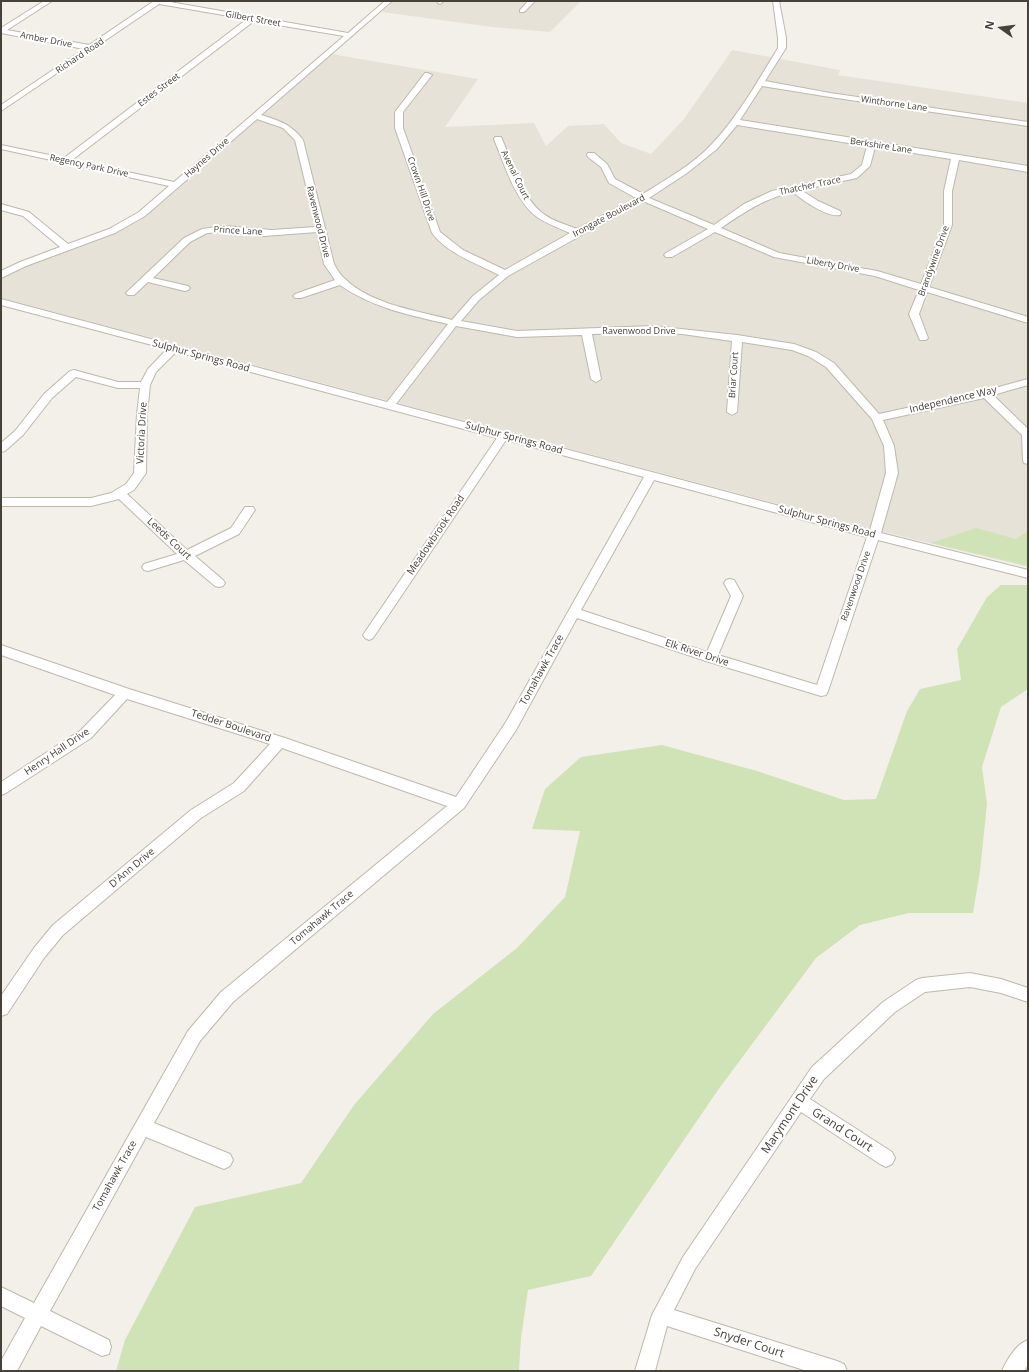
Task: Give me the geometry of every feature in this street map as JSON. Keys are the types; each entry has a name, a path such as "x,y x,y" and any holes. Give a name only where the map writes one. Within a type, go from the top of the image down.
{"street":[{"path":"1,31 49,1"},
{"name":"Gilbert Street","path":"158,1 349,35"},
{"name":"Richard Road","path":"1,109 158,1"},
{"name":"Haynes Drive","path":"1,275 23,264 112,231 142,214 389,1"},
{"path":"522,11 532,1"},
{"name":"Irongate Boulevard","path":"390,405 454,323 476,298 506,274 577,233 643,198 684,171 714,147 735,122 782,48 782,38 776,1"},
{"name":"Estes Street","path":"65,161 252,18"},
{"name":"Amber Drive","path":"1,31 91,48"},
{"name":"Crown Hill Drive","path":"428,75 399,112 400,128 436,233 454,250 506,274"},
{"name":"Winthorne Lane","path":"760,83 830,95 1028,124"},
{"name":"Ravenwood Drive","path":"256,116 280,123 295,134 299,140 329,264 341,281 358,293 387,306 454,323 517,334 653,329 682,330 794,347 812,354 830,364 877,418 889,446 892,473 874,535 821,691"},
{"name":"Berkshire Lane","path":"735,122 1028,169"},
{"name":"Avenal Court","path":"498,138 510,168 527,202 539,214 577,233"},
{"name":"Thatcher Trace","path":"669,255 714,229 746,206 775,193 854,176 866,166 871,145"},
{"name":"Regency Park Drive","path":"1,147 176,185"},
{"name":"Liberty Drive","path":"591,155 604,166 612,181 643,198 777,255 877,274 1028,320"},
{"name":"Brandywine Drive","path":"923,338 914,314 948,226 948,191 955,158"},
{"path":"795,189 802,196 816,205 837,213"},
{"path":"1,207 26,214 67,248"},
{"name":"Prince Lane","path":"131,292 147,279 187,240 194,234 203,230 220,229 281,233 320,230"},
{"path":"147,279 185,288"},
{"path":"298,296 341,281"},
{"name":"Sulphur Springs Road","path":"1,302 874,535 1028,574"},
{"path":"586,332 596,379"},
{"name":"Briar Court","path":"732,412 737,338"},
{"name":"Victoria Drive","path":"1,502 90,502 115,496 130,487 140,473 142,414 145,385 152,371 173,349"},
{"path":"1,449 18,432 48,396 74,373 118,385 145,385"},
{"name":"Independence Way","path":"877,418 986,394 1028,382"},
{"path":"986,394 1026,434 1028,460"},
{"name":"Meadowbrook Road","path":"369,635 504,436"},
{"name":"Tomahawk Trace","path":"6,1371 194,1036 227,998 459,804 512,726 604,557 652,475"},
{"name":"Leeds Court","path":"120,493 186,555 219,583"},
{"path":"148,567 186,555 235,531 249,510"},
{"path":"711,658 737,596 730,583"},
{"name":"Elk River Drive","path":"574,612 711,658 821,691"},
{"name":"Tedder Boulevard","path":"1,650 125,693 280,742 459,804"},
{"name":"Henry Hall Drive","path":"1,789 86,734 125,693"},
{"name":"D'Ann Drive","path":"1,1009 39,953 58,930 196,814 239,787 280,742"},
{"name":"Marymont Drive","path":"645,1371 661,1314 689,1263 818,1073 889,1007 922,985 970,980 1001,986 1028,995"},
{"name":"Grand Court","path":"799,1101 886,1158"},
{"path":"142,1127 224,1160"},
{"path":"1,1296 102,1346"},
{"name":"Snyder Court","path":"661,1314 837,1371"},
{"path":"1012,1371 1028,1349"}],"shaded area":[{"path":"394,1 581,1 550,32 492,27 382,12"},
{"path":"732,50 840,70 838,75 1028,103 1028,567 884,532 1,298 1,279 30,265 110,236 138,221 163,202 331,54 478,79 445,127 534,123 546,146 568,126 604,124 621,143 651,154 684,119"}],"green space":[{"path":"976,528 1016,539 1028,531 1028,566 931,543"},
{"path":"1001,585 1028,585 1028,689 1001,707 982,767 987,804 980,871 973,913 909,913 860,925 816,958 718,1090 591,1276 528,1290 521,1338 519,1371 116,1371 125,1340 195,1207 301,1183 354,1105 433,1014 517,948 565,897 580,831 532,829 545,789 581,757 662,745 757,771 844,800 876,799 907,711 920,689 961,680 957,649 987,597"}]}
